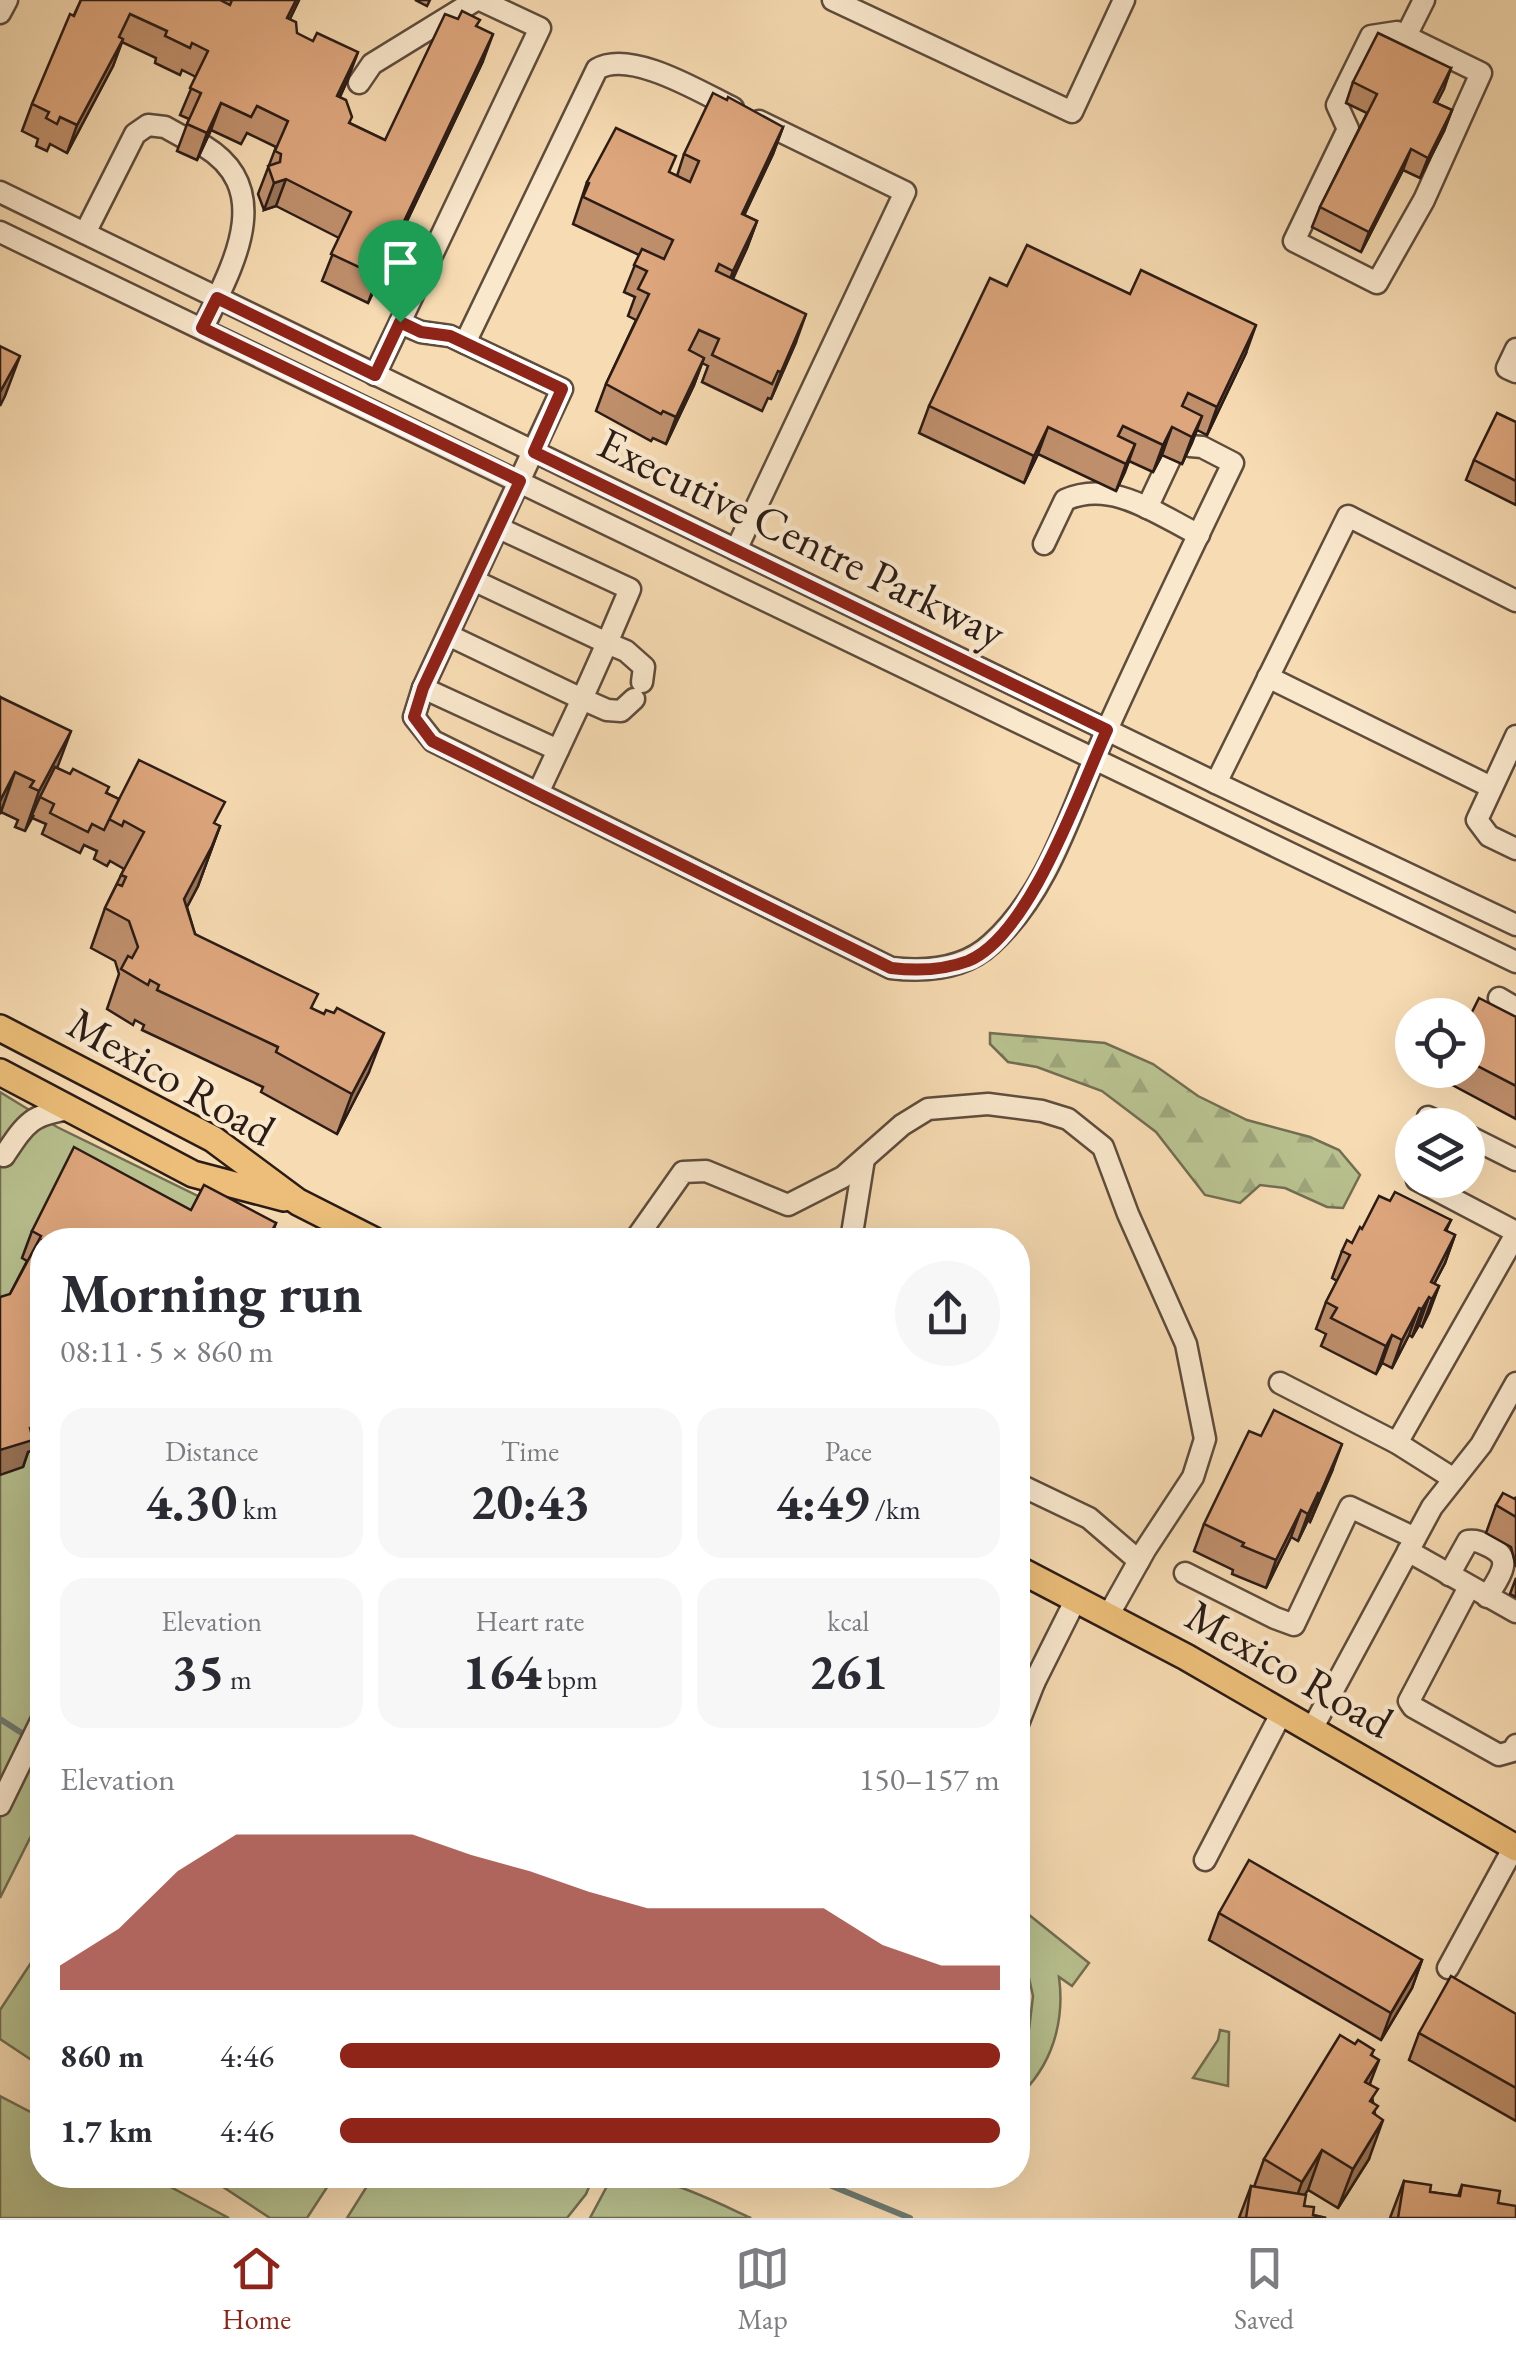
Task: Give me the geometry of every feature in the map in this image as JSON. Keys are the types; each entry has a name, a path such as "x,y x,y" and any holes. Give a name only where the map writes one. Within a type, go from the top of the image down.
{"main road":[{"name":"Mexico Road","path":"0,1028 213,1139 298,1202 349,1228"},
{"name":"Mexico Road","path":"0,1072 192,1174 298,1202"},
{"name":"Mexico Road","path":"1030,1575 1282,1712 1515,1848"}],"street":[{"path":"0,13 7,0"},
{"path":"360,83 372,64 478,0 540,28 375,375"},
{"path":"833,0 1072,112 1124,0"},
{"path":"1383,60 1424,0"},
{"path":"1348,129 1336,106 1371,36 1402,34 1481,73 1447,154 1377,283 1294,241 1358,109"},
{"path":"465,343 592,78 607,63 662,74 905,192 736,550"},
{"path":"85,234 135,134 148,125 184,136"},
{"path":"202,328 242,240 244,216 237,180 218,155 204,146"},
{"name":"Executive Centre Parkway","path":"0,192 1516,925"},
{"name":"Executive Centre Parkway","path":"0,232 1516,962"},
{"path":"400,322 421,332 442,334 465,343 562,389 423,688 414,717 432,741 891,968 918,971 970,960 1015,918 1042,878 1232,462 1202,447 1190,446"},
{"path":"1516,349 1506,368 1516,372"},
{"path":"1147,508 1170,459"},
{"path":"1044,544 1065,500 1081,493 1103,492 1147,508 1198,535"},
{"path":"1216,783 1348,516 1516,601"},
{"path":"499,528 630,589 538,793"},
{"path":"448,635 607,710 621,711 638,690 644,667 638,659 475,581"},
{"path":"1268,677 1491,787"},
{"path":"423,688 558,750"},
{"path":"1516,736 1478,814 1481,829 1516,849"},
{"path":"643,1228 683,1172 706,1170 788,1206 843,1177 928,1109 988,1104 1042,1111 1068,1119 1103,1147 1186,1344 1205,1439 1193,1477 1108,1616"},
{"path":"4,1156 24,1126 40,1113 72,1109"},
{"path":"1485,1144 1516,1160"},
{"path":"853,1228 864,1158"},
{"path":"1397,1444 1516,1233 1450,1198"},
{"path":"1280,1382 1454,1479"},
{"path":"1312,1729 1411,1544 1480,1445 1516,1382"},
{"path":"1030,1490 1089,1518 1139,1561"},
{"path":"1185,1573 1274,1618 1294,1624 1350,1507 1411,1544 1448,1575 1516,1612"},
{"path":"1448,1575 1468,1541 1477,1540 1500,1552 1504,1566 1478,1592 1409,1700 1414,1707 1499,1756 1513,1751 1516,1745"},
{"path":"1030,1677 1076,1599"},
{"path":"1205,1860 1282,1712"},
{"path":"0,1805 30,1741"},
{"path":"1448,1968 1515,1848"}],"green space":[{"path":"990,1033 1105,1043 1153,1064 1198,1096 1247,1120 1310,1137 1339,1150 1360,1175 1343,1208 1327,1207 1285,1188 1260,1185 1240,1203 1205,1195 1156,1132 1102,1091 1037,1067 1008,1062 990,1044"},
{"path":"0,1092 57,1127 263,1228 30,1228 30,1838 0,1898"},
{"path":"1030,1916 1089,1963 1072,1986 1059,1977 1060,2010 1054,2042 1030,2085 1030,2022"},
{"path":"30,1964 30,2059 0,2039 0,2010"},
{"path":"1220,2030 1229,2032 1228,2086 1193,2078 1218,2040"},
{"path":"0,2096 30,2112 30,2188 172,2188 229,2218 0,2218"},
{"path":"225,2188 327,2188 307,2218 270,2218"},
{"path":"366,2188 589,2188 567,2218 347,2218"},
{"path":"606,2188 681,2188 751,2218 590,2218"}],"building":[{"path":"81,0 220,0 230,5 232,0 296,0 287,18 296,22 297,33 313,41 317,33 358,52 337,96 346,100 352,117 349,123 385,140 445,14 458,19 462,11 480,20 476,26 493,34 378,276 331,254 351,212 286,179 274,183 268,166 280,162 281,154 275,151 288,121 257,106 251,117 221,103 207,133 187,124 201,93 190,88 208,51 192,43 190,48 165,36 167,31 130,14 119,37 123,39 77,125 60,117 57,124 46,118 49,112 32,104 70,14 74,16"},
{"path":"1378,33 1451,68 1434,102 1452,110 1428,158 1411,149 1369,232 1320,207 1377,94 1353,82"},
{"path":"713,93 783,127 742,214 757,221 733,271 719,264 716,271 806,314 772,384 712,355 719,339 699,330 689,350 704,358 676,417 663,411 661,414 606,384 649,294 638,289 647,271 634,265 642,249 664,259 673,240 583,197 616,128 676,156 669,172 690,182 699,161 684,154"},
{"path":"1027,245 1130,294 1141,270 1256,325 1217,407 1188,393 1182,406 1202,416 1192,437 1172,427 1163,445 1123,426 1118,436 1135,444 1126,464 1048,427 1034,456 929,406 990,278 1007,286"},
{"path":"0,346 20,356 0,392"},
{"path":"1497,413 1516,422 1516,481 1474,460"},
{"path":"0,697 71,731 39,791 30,787 34,781 15,772 0,801"},
{"path":"139,760 225,802 214,823 220,826 212,846 184,899 195,934 318,994 311,1008 324,1014 326,1010 334,1013 337,1008 384,1033 352,1094 276,1052 278,1047 157,990 159,985 150,980 148,985 121,969 138,947 129,921 105,908 117,884 122,886 126,877 121,875 144,832 124,821 122,826 109,819"},
{"path":"55,767 70,774 73,769 109,787 106,793 119,799 104,830 92,824 88,832 50,813 54,804 40,797"},
{"path":"1485,1001 1516,1017 1516,1086 1485,1070"},
{"path":"74,1147 191,1210 204,1185 276,1223 273,1228 34,1228"},
{"path":"1395,1192 1395,1198 1407,1198 1451,1220 1445,1230 1455,1235 1431,1282 1439,1286 1432,1299 1429,1297 1419,1308 1402,1340 1392,1335 1386,1346 1331,1318 1337,1308 1326,1302 1350,1255 1342,1251 1347,1240 1352,1243 1379,1196 1390,1201"},
{"path":"30,1257 30,1441 0,1450 0,1297 10,1294"},
{"path":"1274,1410 1342,1444 1320,1494 1308,1514 1301,1510 1276,1560 1204,1524 1249,1431 1261,1436"},
{"path":"1503,1493 1516,1497 1516,1517 1496,1505"},
{"path":"1249,1860 1422,1960 1391,2013 1219,1913"},
{"path":"1451,1976 1516,2014 1516,2088 1419,2033"},
{"path":"1340,2035 1374,2050 1371,2055 1379,2060 1365,2082 1378,2089 1370,2101 1378,2106 1373,2113 1383,2120 1353,2169 1322,2150 1302,2182 1264,2159"},
{"path":"1404,2181 1431,2185 1430,2192 1460,2196 1462,2185 1500,2191 1498,2203 1516,2206 1516,2218 1398,2218"},
{"path":"1251,2186 1306,2195 1304,2206 1314,2207 1313,2215 1326,2218 1246,2218"}],"waterway":[{"path":"0,1719 30,1738"},
{"path":"837,2188 910,2218"}],"route":[{"path":"217,298 375,375 400,322 421,332 450,336 562,389 534,452 1107,730 1042,878 1015,918 990,944 970,960 918,971 891,968 432,741 414,717 423,688 520,481 202,328 217,298"}]}
